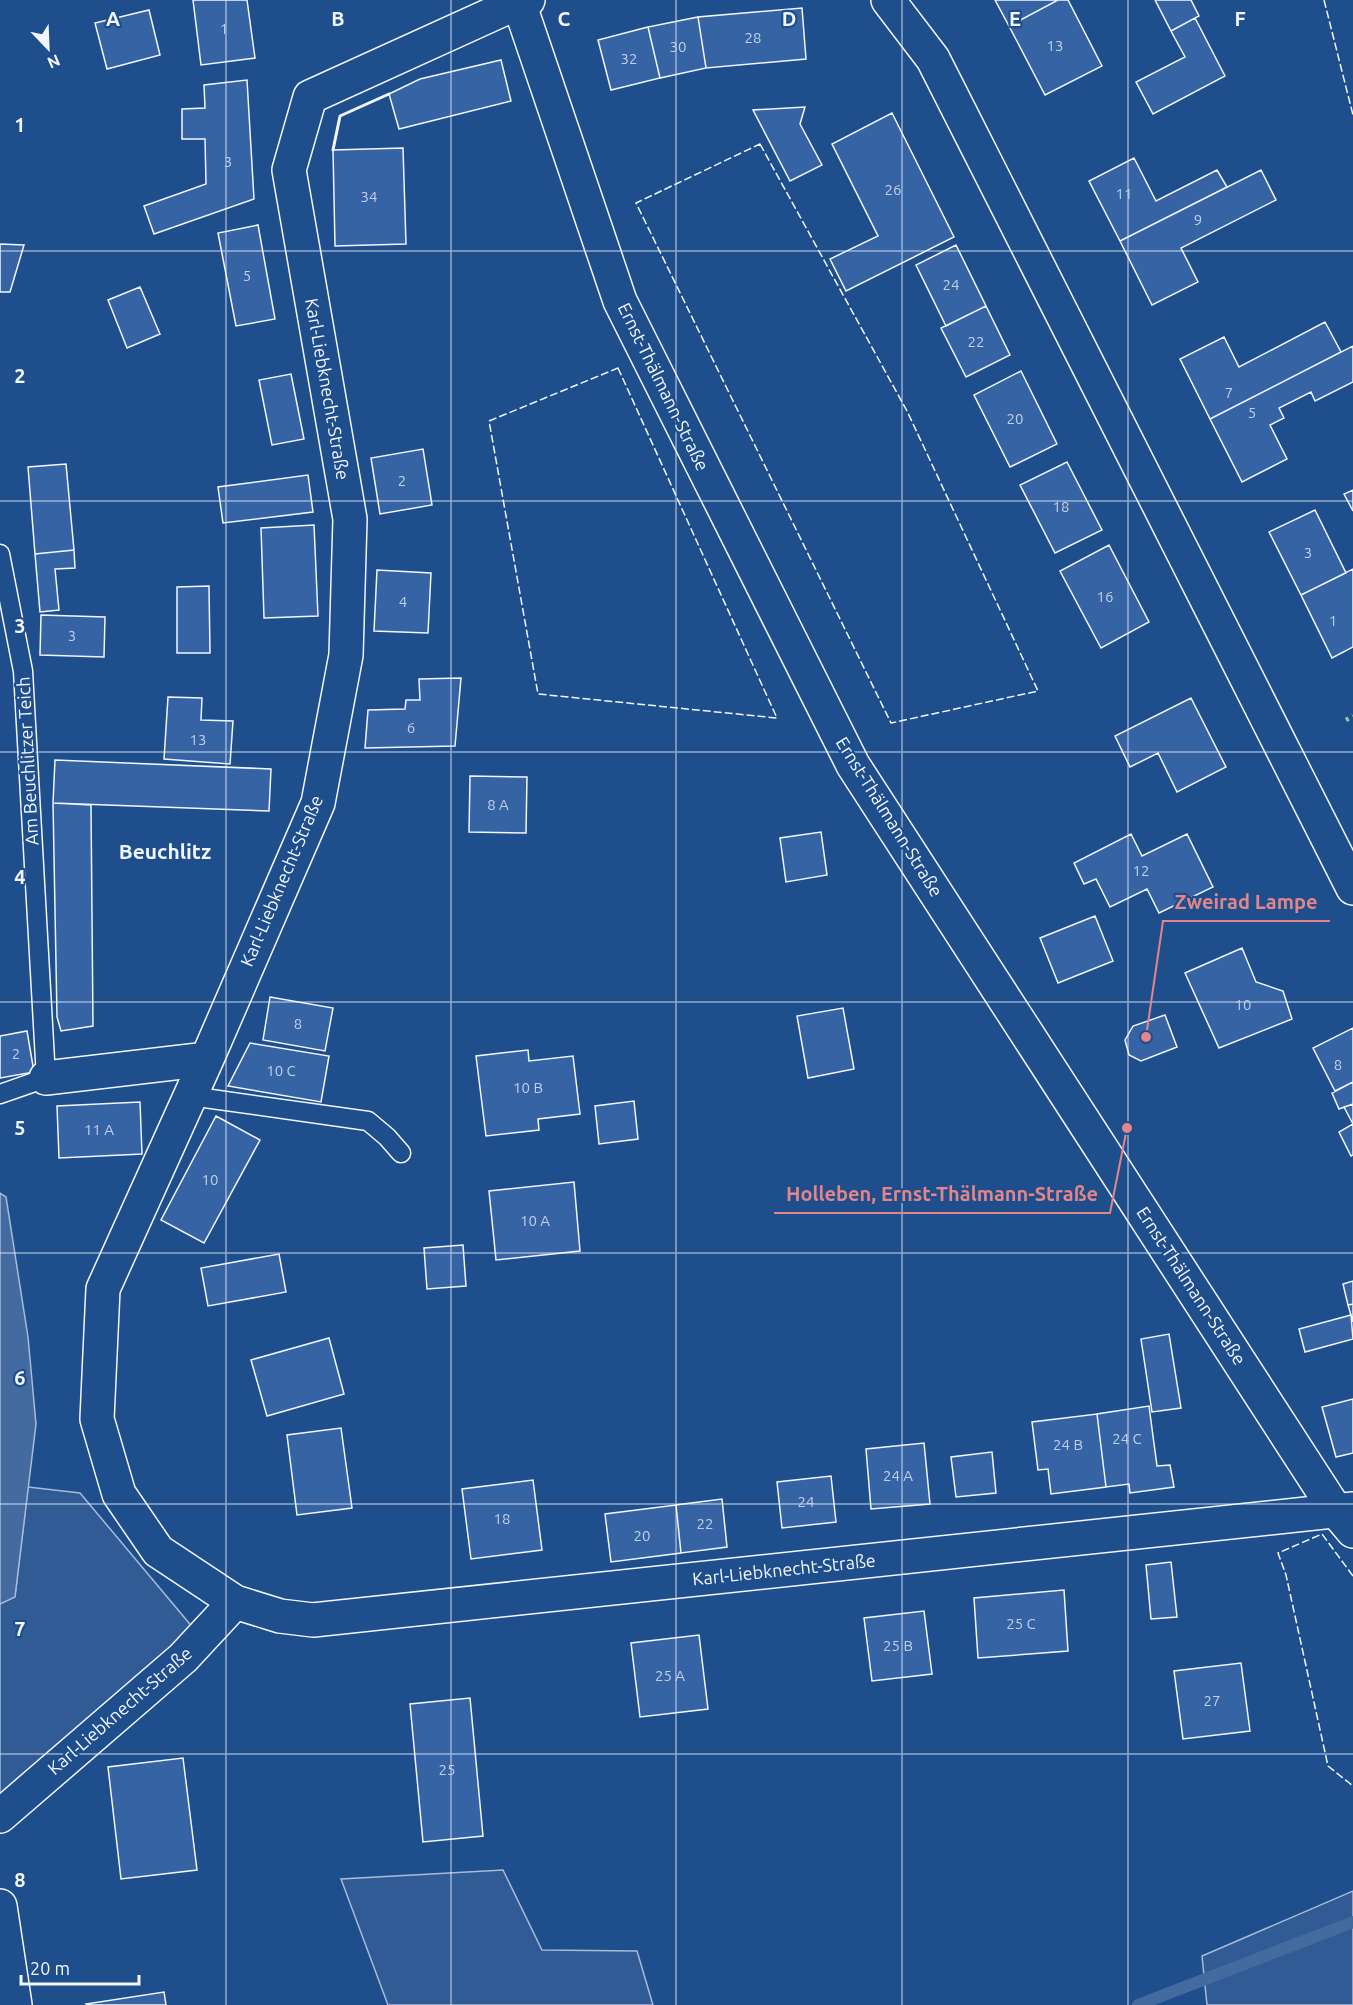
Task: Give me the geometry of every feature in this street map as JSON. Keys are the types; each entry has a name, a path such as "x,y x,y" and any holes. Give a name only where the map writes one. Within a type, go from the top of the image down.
{"street":[{"path":"888,0 933,59 1353,888"},
{"name":"Karl-Liebknecht-Straße","path":"522,1 310,97 289,170 350,519 346,655 318,803 104,1288 97,1419 119,1494 158,1551 235,1602 280,1616 313,1620 1347,1517"},
{"name":"Ernst-Thälmann-Straße","path":"522,1 620,301 853,765 1347,1517"},
{"path":"46,1078 207,1059"},
{"name":"Karl-Liebknecht-Straße","path":"0,1816 183,1658 235,1602"},
{"path":"1,1913 15,2005"}],"lane":[{"name":"Am Beuchlitzer Teich","path":"0,554 22,671 46,1078"},
{"path":"0,1094 46,1078"},
{"path":"190,1096 368,1121 401,1153"}],"shaded area":[{"path":"0,1193 6,1197 28,1337 36,1424 15,1597 0,1604"},
{"path":"28,1487 80,1493 194,1629 0,1796 0,1604 15,1596"},
{"path":"503,1870 542,1950 637,1951 653,2005 388,2005 341,1879"},
{"path":"1353,1891 1353,2005 1207,2005 1202,1956"}],"building":[{"path":"193,0 247,0 255,58 201,65"},
{"path":"995,0 1058,0 1009,26"},
{"path":"1058,0 1068,0 1102,66 1045,95 1009,26"},
{"path":"1155,0 1191,0 1199,16 1171,31"},
{"path":"802,8 806,59 706,68 698,17"},
{"path":"149,10 160,55 107,69 95,23"},
{"path":"698,17 706,68 660,78 648,27"},
{"path":"1195,18 1225,76 1153,114 1136,82 1185,57 1171,31"},
{"path":"648,27 660,78 611,90 598,40"},
{"path":"501,60 511,101 399,129 389,94 420,79"},
{"path":"247,80 254,199 154,234 144,206 206,184 205,139 182,139 182,109 205,108 204,85"},
{"path":"805,107 800,124 822,165 790,181 753,110"},
{"path":"892,113 954,237 846,291 830,259 878,236 832,144"},
{"path":"403,148 406,244 335,246 333,150"},
{"path":"1134,158 1156,201 1217,170 1227,187 1120,241 1089,181"},
{"path":"1261,170 1276,200 1181,248 1198,282 1152,305 1120,241"},
{"path":"258,225 275,319 236,326 218,233"},
{"path":"0,244 24,245 10,292 0,292"},
{"path":"956,245 986,306 946,326 916,265"},
{"path":"140,287 160,334 127,348 108,300"},
{"path":"986,306 1010,355 966,377 941,328"},
{"path":"1325,322 1341,352 1210,419 1180,359 1224,337 1239,367"},
{"path":"1353,346 1353,382 1315,401 1311,392 1279,408 1284,418 1270,425 1287,459 1242,482 1210,419"},
{"path":"1021,371 1057,444 1010,467 974,395"},
{"path":"291,374 304,439 272,445 259,380"},
{"path":"423,449 432,505 380,514 371,458"},
{"path":"1067,462 1102,530 1055,553 1020,485"},
{"path":"66,464 74,550 35,554 28,467"},
{"path":"308,475 313,512 223,523 218,487"},
{"path":"1353,490 1353,511 1344,494"},
{"path":"1315,510 1346,573 1301,595 1269,532"},
{"path":"314,525 318,616 264,618 261,528"},
{"path":"1109,545 1149,622 1101,648 1060,571"},
{"path":"74,550 75,568 55,569 59,610 40,612 35,554"},
{"path":"1353,569 1353,647 1332,658 1301,595"},
{"path":"377,570 431,573 428,633 374,631"},
{"path":"209,586 210,653 177,653 177,587"},
{"path":"41,615 105,617 104,657 40,655"},
{"path":"461,678 455,746 365,748 368,710 405,709 406,700 420,700 419,679"},
{"path":"168,697 202,698 201,720 233,721 230,764 164,759"},
{"path":"1191,698 1226,767 1177,792 1158,753 1130,767 1115,736"},
{"path":"55,760 271,769 269,811 53,803"},
{"path":"470,776 527,777 526,833 469,832"},
{"path":"53,803 91,805 93,1026 61,1031 57,1017"},
{"path":"821,832 827,875 786,882 780,838"},
{"path":"1131,834 1142,856 1187,834 1213,887 1159,913 1147,889 1110,907 1096,879 1084,884 1074,863"},
{"path":"1095,916 1113,961 1058,983 1040,938"},
{"path":"1242,948 1256,982 1283,991 1292,1019 1219,1048 1185,973"},
{"path":"270,997 333,1008 325,1051 263,1040"},
{"path":"843,1008 854,1069 808,1078 797,1016"},
{"path":"1165,1015 1177,1047 1141,1061 1129,1055 1125,1040 1133,1026"},
{"path":"1353,1028 1353,1082 1335,1091 1313,1048"},
{"path":"27,1031 34,1072 0,1078 0,1036"},
{"path":"250,1043 329,1056 321,1102 228,1086"},
{"path":"528,1050 529,1061 573,1056 580,1114 538,1119 539,1130 486,1136 476,1056"},
{"path":"1353,1082 1353,1104 1339,1109 1332,1093"},
{"path":"634,1101 638,1139 599,1144 595,1106"},
{"path":"140,1102 142,1154 59,1158 57,1106"},
{"path":"1353,1104 1353,1124 1344,1107"},
{"path":"216,1116 260,1140 204,1243 161,1220"},
{"path":"1353,1124 1353,1155 1351,1156 1339,1132"},
{"path":"574,1182 580,1251 496,1260 489,1191"},
{"path":"463,1245 466,1286 427,1289 424,1248"},
{"path":"279,1254 286,1292 208,1306 201,1268"},
{"path":"1353,1281 1353,1304 1348,1305 1343,1284"},
{"path":"1353,1304 1353,1322 1348,1305"},
{"path":"1351,1315 1353,1339 1305,1352 1299,1329"},
{"path":"1169,1334 1181,1408 1152,1412 1141,1339"},
{"path":"329,1338 344,1394 267,1416 251,1360"},
{"path":"1353,1399 1353,1453 1336,1457 1322,1407"},
{"path":"1149,1406 1157,1466 1170,1465 1174,1487 1130,1493 1129,1484 1106,1487 1097,1414"},
{"path":"1097,1414 1106,1487 1051,1494 1048,1469 1038,1470 1032,1422"},
{"path":"341,1428 352,1508 297,1515 287,1435"},
{"path":"924,1443 930,1504 871,1509 866,1449"},
{"path":"992,1452 996,1493 956,1497 951,1457"},
{"path":"831,1476 836,1522 782,1528 777,1482"},
{"path":"533,1480 542,1550 471,1559 462,1489"},
{"path":"722,1499 727,1547 681,1553 676,1505"},
{"path":"676,1505 681,1553 611,1562 605,1514"},
{"path":"1171,1562 1177,1617 1151,1619 1146,1565"},
{"path":"1064,1590 1068,1651 978,1658 974,1598"},
{"path":"924,1611 932,1674 872,1681 864,1618"},
{"path":"699,1635 708,1709 640,1717 631,1643"},
{"path":"1241,1663 1250,1731 1183,1739 1174,1671"},
{"path":"470,1698 483,1836 423,1842 410,1704"},
{"path":"183,1758 197,1870 121,1879 108,1767"},
{"path":"164,1992 166,2005 86,2004"}],"waterway":[{"path":"1138,2005 1353,1922"}],"hedge":[{"path":"1346,720 1353,716"}],"fence":[{"path":"1324,0 1353,115"},
{"path":"760,144 907,411 1038,691 891,723 636,203 760,144"},
{"path":"618,368 777,718 538,694 489,421 618,368"},
{"path":"1353,1576 1322,1534 1278,1553 1286,1575 1328,1766 1353,1786"}],"wall":[{"path":"333,150 340,116 389,94"}],"place":[{"name":"Zweirad Lampe","path":"1146,1037"},
{"name":"Holleben, Ernst-Thälmann-Straße","path":"1127,1128"}],"district":[{"name":"Beuchlitz","path":"165,852"}]}
